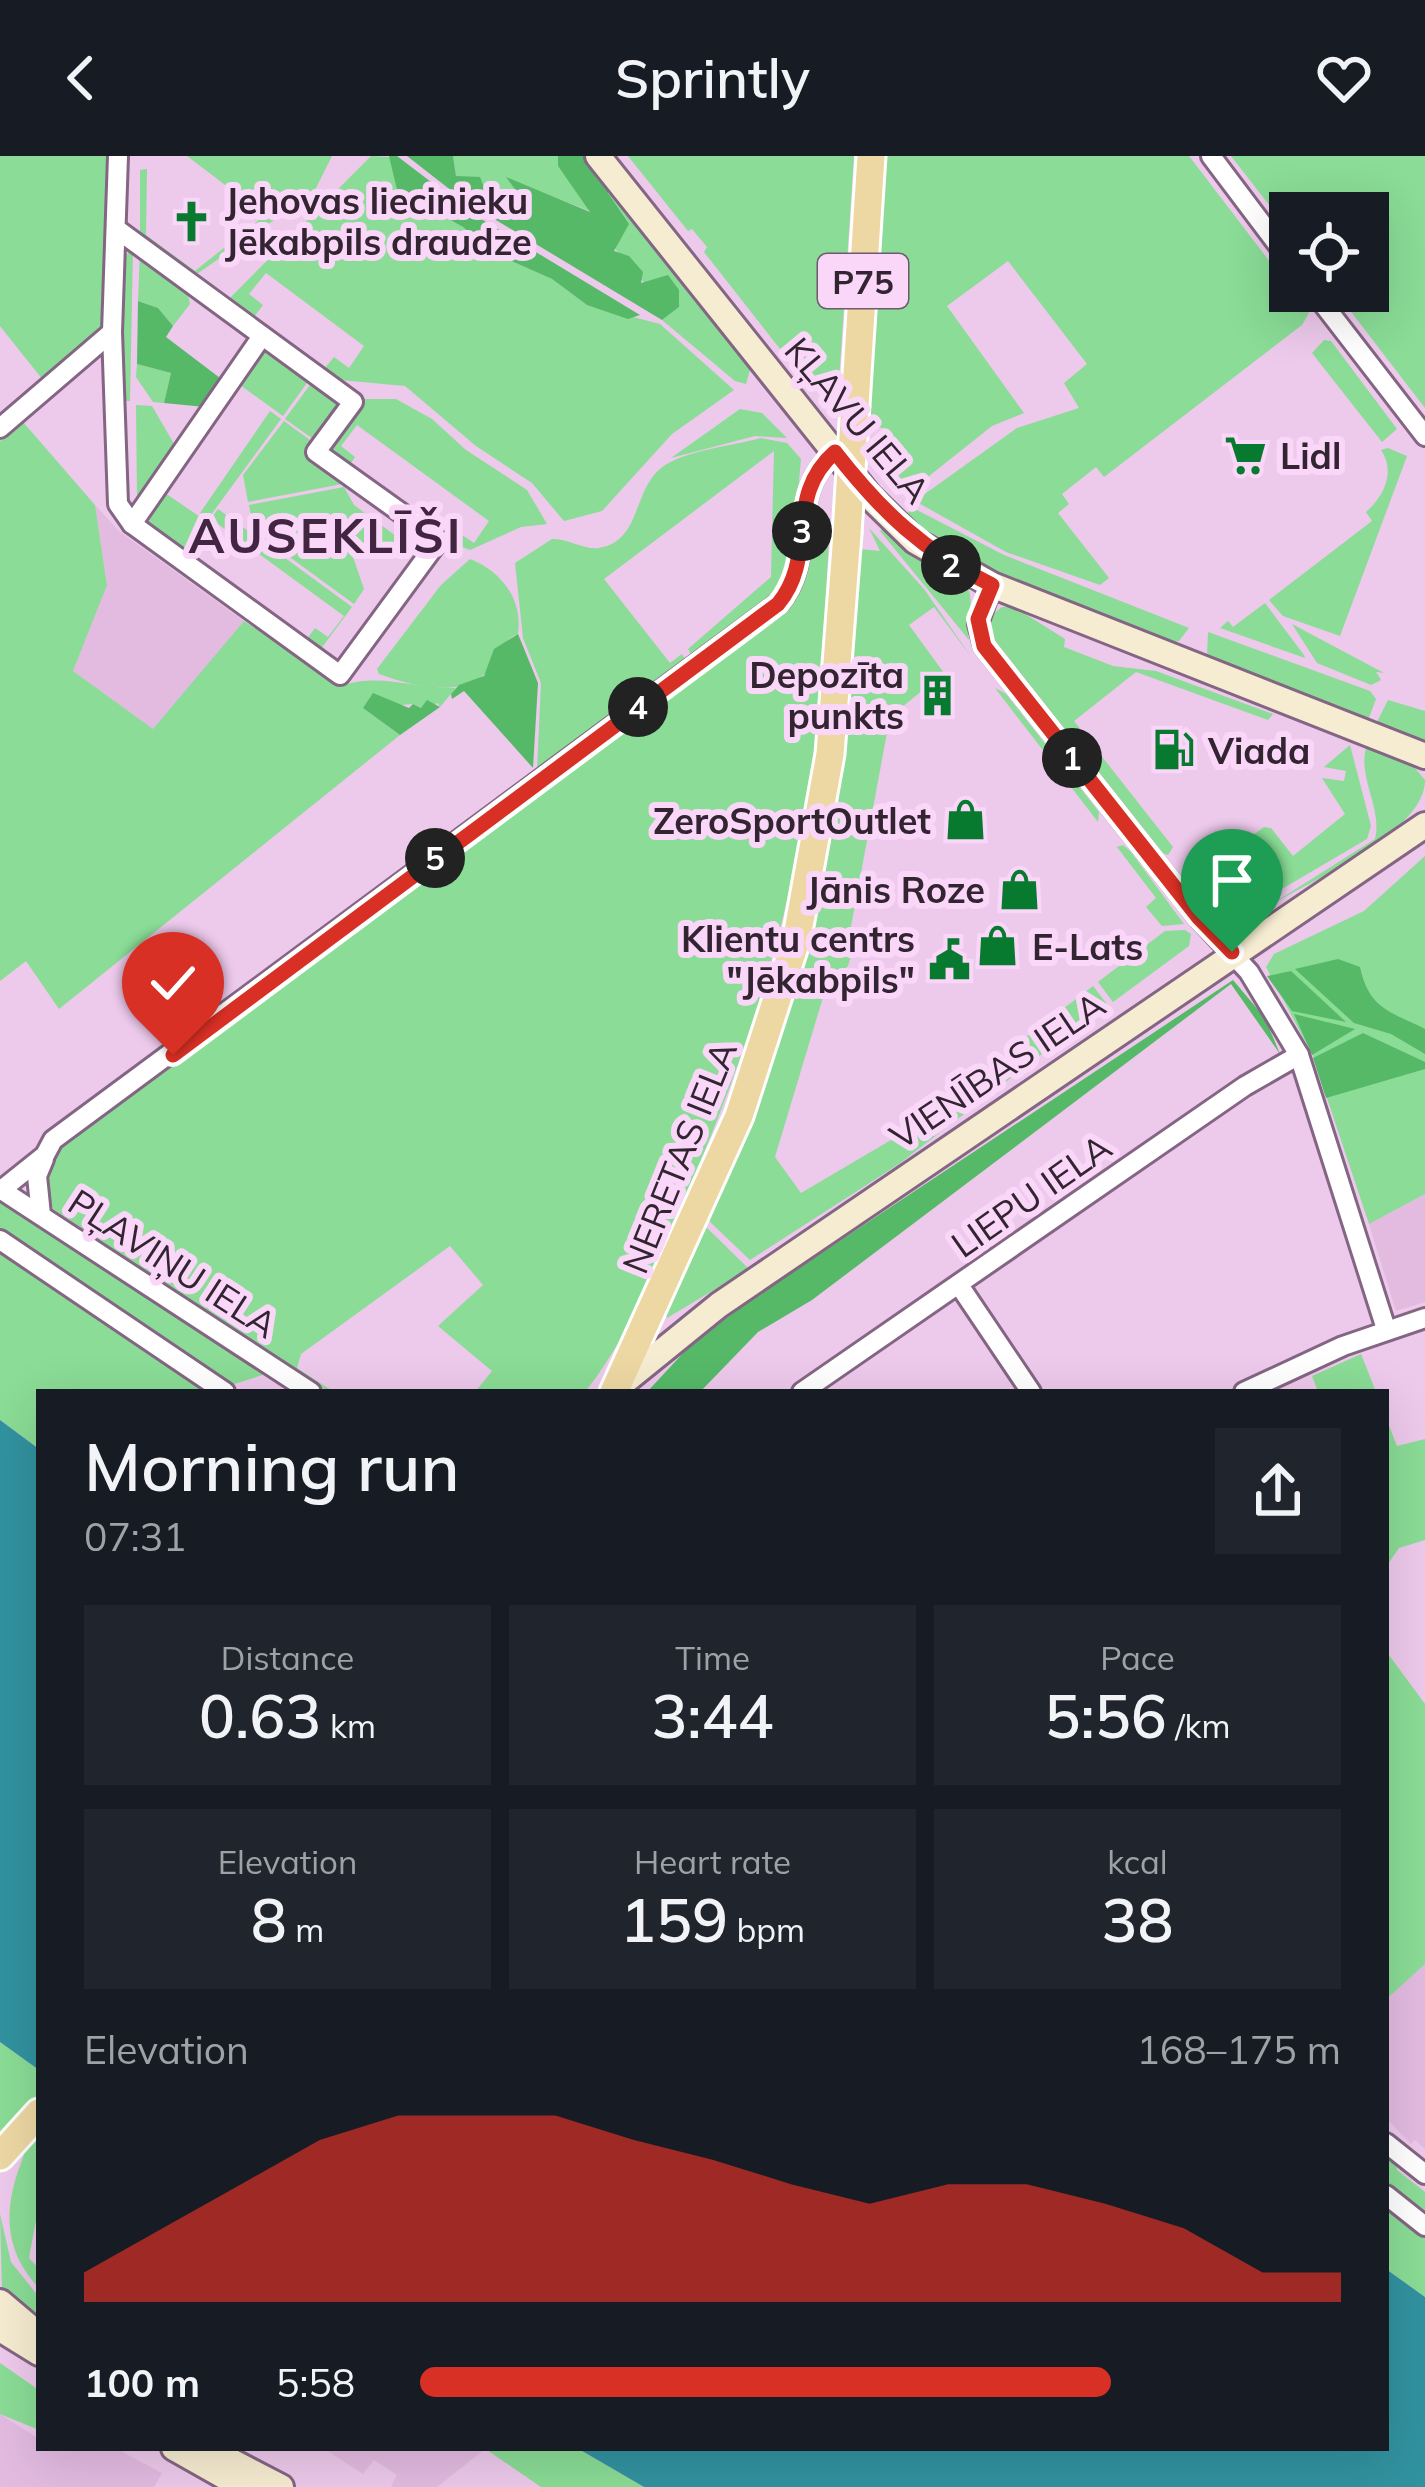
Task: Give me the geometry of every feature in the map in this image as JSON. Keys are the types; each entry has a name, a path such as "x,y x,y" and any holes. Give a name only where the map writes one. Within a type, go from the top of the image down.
{"main road":[{"name":"KĻAVU IELA","path":"598,156 901,530 952,566 992,585"},
{"name":"NERETAS IELA","path":"616,1389 739,1116 796,938 830,754 871,156"},
{"path":"992,585 1425,756"},
{"name":"VIENĪBAS IELA","path":"616,1389 719,1305 1232,952 1425,826"},
{"path":"0,2173 6,2151 36,2116"},
{"path":"0,2302 36,2332"},
{"path":"0,2329 36,2351"},
{"path":"179,2451 230,2479 281,2487"},
{"path":"208,2451 230,2479"}],"street":[{"path":"118,156 112,332 115,489 121,511 132,524 340,675 439,540 316,452 353,402 118,230"},
{"path":"1210,156 1269,233"},
{"path":"1329,312 1425,436"},
{"path":"0,428 112,332"},
{"path":"132,524 262,336"},
{"path":"40,1215 37,1176 53,1140 778,604 793,582 808,484 835,452"},
{"path":"992,585 978,619 984,646 1199,918 1232,952 1299,1054 1386,1329"},
{"name":"LIEPU IELA","path":"806,1389 1299,1054"},
{"path":"0,1190 45,1155"},
{"name":"PĻAVIŅU IELA","path":"0,1190 305,1389"},
{"path":"0,1240 221,1389"},
{"path":"959,1286 1029,1389"},
{"path":"1251,1389 1386,1329 1425,1318"},
{"path":"1389,2145 1425,2174"},
{"path":"1389,2197 1425,2226"}],"shaded area":[{"path":"95,505 120,532 244,621 154,730 73,671 107,583"},
{"path":"1425,1194 1425,1302 1396,1311 1369,1224"},
{"path":"0,1420 36,1447 36,2068 0,2042"},
{"path":"1425,1964 1425,2149 1415,2140 1411,2144 1389,2121 1391,1995"},
{"path":"1389,2271 1425,2297 1425,2487 644,2487 582,2451 1389,2451"},
{"path":"0,2414 36,2437 36,2451 121,2451 162,2473 154,2487 0,2487"},
{"path":"328,2451 482,2451 437,2487 391,2487 397,2475 374,2460 363,2474"}],"green space":[{"path":"0,156 110,156 108,325 43,380 0,326"},
{"path":"187,156 332,156 314,192 197,274 140,234 140,170 147,169 146,235 195,271 265,215"},
{"path":"371,156 390,157 397,190 463,227 491,252 552,279 587,305 660,324 734,390 672,434 602,511 564,521 532,483 476,446 405,386 340,380 324,369 334,357 349,368 364,346 266,273 249,294 263,305 254,317 229,299"},
{"path":"389,156 397,156 473,214 640,315 628,319 587,305 552,279 491,252 463,227 397,190"},
{"path":"407,156 453,156 456,176 480,177 485,190 502,200 517,192 506,177 590,212 558,166 558,156 587,156 611,187 608,193 629,224 614,251 629,256 643,272 641,283 668,275 679,290 679,307 662,320 466,202"},
{"path":"453,156 558,156 558,166 592,212 508,179 517,192 503,200 456,176"},
{"path":"628,156 854,156 839,381 802,377 704,252 707,247 692,229 688,231"},
{"path":"881,156 1189,156 1269,261 1269,312 1309,313 1302,325 1104,477 1096,467 1062,494 1069,504 1058,513 1109,578 1100,585 1006,552 915,501 1017,428 1079,408 1064,383 1087,364 1008,261 947,306 1024,413 992,426 905,495 865,456 881,447 888,429 867,425"},
{"path":"1231,156 1425,156 1425,408 1351,312 1389,312 1389,192 1269,192 1269,205"},
{"path":"611,187 751,366 746,384 735,381 662,320 679,307 621,258 607,225"},
{"path":"133,247 130,401 121,401 122,260"},
{"path":"140,250 187,291 190,304 173,326 158,308 138,301"},
{"path":"138,301 158,308 173,326 166,337 220,378 205,407 164,403 171,373 137,364"},
{"path":"1324,340 1331,341 1397,429 1382,442 1312,353"},
{"path":"265,350 312,376 283,416 240,385"},
{"path":"137,364 171,373 164,403 153,402 136,377"},
{"path":"315,378 341,403 316,441 285,419"},
{"path":"361,399 396,399 432,419 466,450 527,490 547,524 521,527 470,550 457,545 459,533 474,543 489,521 357,425 341,446 355,457 349,466 326,448"},
{"path":"136,405 152,406 177,449 137,497"},
{"path":"740,409 762,413 787,438 755,436 671,458"},
{"path":"270,411 281,419 208,519 200,513"},
{"path":"284,421 314,443 342,484 248,502 243,475"},
{"path":"23,422 95,505 107,585 73,671 153,729 244,621 344,685 385,681 456,688 440,707 438,703 422,708 413,704 363,708 400,735 59,1009 26,961 0,981 0,441"},
{"path":"761,438 787,443 801,459 792,560 780,589 692,656 688,649 771,577 774,451 604,579 670,663 682,654 687,662 537,771 541,683 523,638 515,563 552,539 593,548 613,543 630,526 651,478 660,469 695,453"},
{"path":"1381,450 1407,456 1340,636 1283,616 1269,600 1372,521 1366,512 1386,483 1388,467"},
{"path":"344,487 354,505 400,539 391,552 368,536 353,557 364,589 354,604 254,531 249,505"},
{"path":"165,493 206,521 185,549 148,523"},
{"path":"913,508 1004,555 1189,628 1179,641 1168,643 1029,589 930,536 905,515"},
{"path":"218,509 352,607 320,650 306,640 315,628 328,637 344,616 211,519"},
{"path":"809,517 830,518 812,764 798,852 773,956 702,1157 639,1303 587,1389 477,1389 492,1371 438,1326 483,1285 450,1246 301,1354 297,1368 329,1389 324,1389 53,1209 48,1187 51,1168 74,1134 770,622 799,584"},
{"path":"884,527 967,586 969,640 880,531"},
{"path":"869,528 924,589 972,658 934,607 909,625 944,673 902,707 907,719 893,715 889,722 850,932 857,935 848,966 827,984 775,1157 801,1193 891,1140 1093,986 1107,1004 899,1164 750,1260 708,1220 772,1062 819,898 841,768 860,549 880,551"},
{"path":"470,559 508,588 517,609 518,634 504,645 488,670 466,685 420,685 379,674 377,669 441,585"},
{"path":"1265,603 1305,658 1220,628 1228,621 1233,627"},
{"path":"1002,607 1014,607 1065,639 1064,647 1113,666 1156,671 1273,714 1268,720 1136,672 1074,721 1173,847 1168,855 1159,852 991,641 989,617"},
{"path":"1292,624 1384,673 1376,672 1381,680 1371,685 1317,663"},
{"path":"1208,632 1370,691 1376,699 1367,723 1207,657"},
{"path":"518,634 538,683 533,768 464,691 452,699 451,694 459,685 484,676 494,649"},
{"path":"995,688 1006,694 1099,812 1098,822"},
{"path":"373,693 409,708 413,704 421,708 427,700 440,707 400,735 363,708"},
{"path":"1388,700 1425,711 1425,740 1375,726"},
{"path":"1350,745 1371,826 1367,839 1231,919 1203,908 1181,879 1182,870 1230,853 1236,860 1258,843 1253,835 1264,827 1271,828 1293,856 1345,814 1322,778 1344,781 1346,771 1324,767"},
{"path":"1367,745 1410,762 1425,780 1419,801 1382,840 1253,916 1375,839 1376,816 1365,768"},
{"path":"1123,845 1184,924 1162,926 1146,907 1156,898 1117,847"},
{"path":"1425,856 1425,1194 1369,1224 1313,1056 1266,967 1274,954 1364,911"},
{"path":"1165,931 1191,934 1189,946 1113,1002 1098,982"},
{"path":"1338,959 1360,967 1369,992 1384,1008 1425,1029 1425,1054 1391,1034 1354,1023 1295,969"},
{"path":"1291,971 1346,1022 1292,1011 1267,976"},
{"path":"1233,980 1265,1018 1280,1054 1231,984 812,1300 758,1332 703,1389 650,1389 685,1351 743,1305"},
{"path":"1294,1014 1355,1029 1312,1055"},
{"path":"1363,1033 1425,1062 1425,1069 1326,1098 1313,1058"},
{"path":"0,1202 266,1374 228,1386 0,1233"},
{"path":"703,1224 749,1269 667,1318 665,1313"},
{"path":"0,1245 210,1389 36,1389 36,1447 0,1420"},
{"path":"1361,1354 1375,1389 1317,1389 1312,1376"},
{"path":"1389,1426 1397,1446 1425,1439 1425,1540 1399,1548 1389,1563"},
{"path":"1389,1655 1425,1704 1425,1964 1390,1996"},
{"path":"0,2042 36,2068 36,2220 29,2258 36,2266 36,2284 18,2257 10,2225 13,2191 24,2155 0,2140"},
{"path":"1389,2154 1396,2160 1397,2170 1425,2192 1425,2218 1389,2189"},
{"path":"1389,2205 1425,2234 1425,2297 1389,2271"},
{"path":"0,2214 11,2262 36,2293 36,2323 2,2292"},
{"path":"0,2363 36,2388 36,2429 0,2414"},
{"path":"488,2451 582,2451 644,2487 541,2487"}],"place":[{"name":"Jehovas liecinieku Jēkabpils draudze","path":"191,221"},
{"name":"Lidl","path":"1246,455"},
{"name":"Depozīta punkts","path":"938,695"},
{"name":"Viada","path":"1174,750"},
{"name":"ZeroSportOutlet","path":"965,820"},
{"name":"Jānis Roze","path":"1019,889"},
{"name":"E-Lats","path":"998,946"},
{"name":"Klientu centrs \"Jēkabpils\"","path":"949,959"}],"district":[{"name":"AUSEKLĪŠI","path":"326,535"}],"route":[{"path":"173,1055 778,604 793,582 808,484 835,452 901,530 952,566 992,585 978,619 984,646 1199,918 1232,952"}]}
